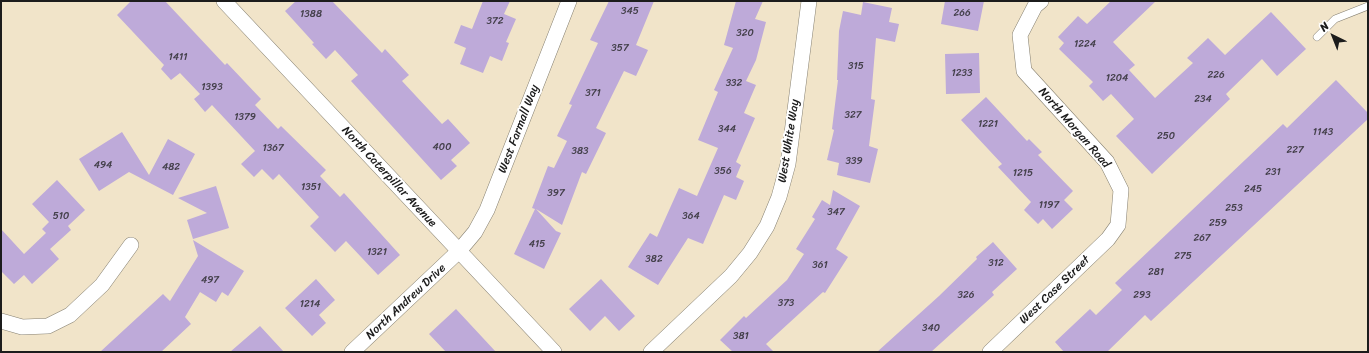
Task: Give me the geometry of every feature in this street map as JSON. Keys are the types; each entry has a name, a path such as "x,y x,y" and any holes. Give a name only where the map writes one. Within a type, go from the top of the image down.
{"street":[{"name":"North Caterpillar Avenue","path":"224,1 554,352"},
{"name":"West Farmall Way","path":"459,251 475,232 487,210 568,1"},
{"name":"West White Way","path":"651,352 731,276 750,253 767,226 779,197 788,164 809,1"},
{"name":"North Morgan Road","path":"1041,1 1035,6 1020,34 1024,71 1107,162 1121,190 1118,225"},
{"name":"West Case Street","path":"990,352 1108,239 1118,225"},
{"path":"1,321 22,327 48,326 70,315 102,285 131,245"},
{"name":"North Andrew Drive","path":"352,352 459,251"}],"lane":[{"path":"1317,37 1335,19 1368,6"}],"building":[{"path":"131,1 165,1 225,65 227,63 261,99 255,105 278,129 281,126 326,170 320,176 340,197 344,193 400,255 378,275 346,241 335,252 310,226 319,217 279,174 273,180 262,169 254,177 241,164 255,151 212,105 205,112 194,99 200,94 180,73 171,80 161,69 164,65 117,15"},
{"path":"296,1 332,1 382,53 385,49 409,75 402,81 442,124 448,119 470,143 451,160 457,166 441,180 351,81 358,75 335,50 326,59 312,44 314,43 285,11"},
{"path":"483,1 510,1 504,14 516,19 506,42 509,43 502,61 490,56 483,73 460,64 466,48 454,43 461,25 472,29"},
{"path":"609,1 654,1 636,45 648,50 636,76 624,71 621,77 596,128 606,133 586,174 582,172 562,225 536,209 556,231 561,233 544,269 514,254 535,209 532,208 548,166 554,168 567,141 557,136 572,105 569,104 598,43 590,40"},
{"path":"736,1 763,1 755,19 766,22 756,60 746,81 756,85 744,113 755,118 736,162 741,165 736,177 744,181 736,200 724,195 703,244 688,238 658,285 628,267 650,233 657,237 679,188 697,196 718,148 698,140 718,92 714,90 733,48 724,45"},
{"path":"945,1 984,1 978,31 941,24"},
{"path":"1111,1 1156,1 1113,42 1135,65 1129,70 1155,98 1193,63 1187,58 1208,38 1225,55 1271,12 1306,49 1277,76 1262,59 1226,94 1230,99 1152,174 1116,136 1134,119 1111,94 1103,101 1089,86 1093,82 1059,49 1064,43 1058,37 1078,16 1087,24"},
{"path":"863,2 892,8 889,22 899,24 895,42 876,38 871,99 875,100 869,146 878,149 870,183 837,175 839,163 827,160 834,130 832,129 838,80 839,31 843,11 861,15"},
{"path":"979,53 980,93 946,94 945,54"},
{"path":"1336,80 1368,113 1368,119 1151,321 1145,315 1107,352 1064,352 1055,342 1090,309 1096,315 1122,290 1115,283 1283,124 1287,128"},
{"path":"986,97 1027,141 1029,139 1042,152 1038,155 1073,191 1064,200 1073,209 1052,229 1043,219 1038,224 1024,210 1031,202 998,167 1002,164 961,120"},
{"path":"122,132 149,175 168,139 195,154 173,195 129,172 99,191 79,159"},
{"path":"57,180 85,210 68,226 71,230 50,249 59,259 32,284 24,275 14,284 1,271 1,229 24,254 46,233 42,229 49,222 32,204"},
{"path":"216,186 229,228 193,239 187,220 207,213 178,198"},
{"path":"833,190 860,206 836,249 848,257 825,293 823,292 766,344 774,352 733,352 720,340 744,316 746,318 787,280 804,254 796,249 815,219 812,217 822,200 830,205"},
{"path":"193,240 244,271 228,296 222,292 216,302 200,292 185,317 191,324 161,352 100,352 163,294 170,301 198,256"},
{"path":"993,242 1017,269 992,292 994,295 931,352 877,352 939,296 977,259 976,257"},
{"path":"316,279 335,300 319,315 326,323 312,336 285,308"},
{"path":"601,279 635,316 619,331 605,316 590,331 569,309"},
{"path":"456,309 496,352 446,352 429,334"},
{"path":"260,326 284,352 230,352"}]}
